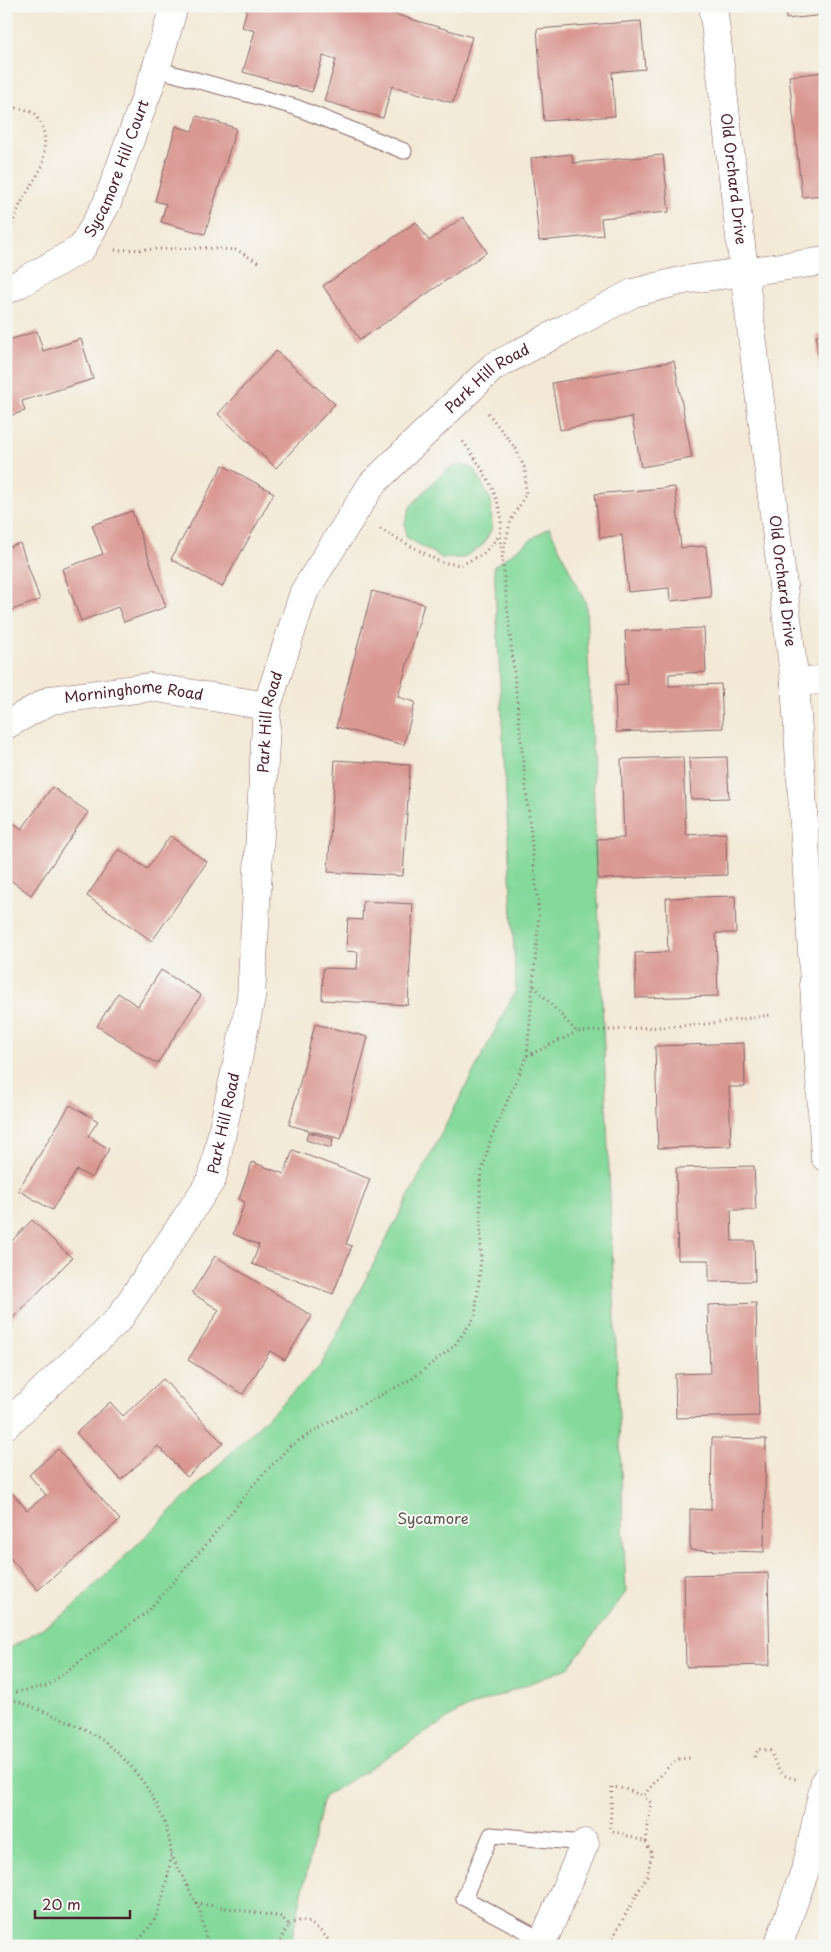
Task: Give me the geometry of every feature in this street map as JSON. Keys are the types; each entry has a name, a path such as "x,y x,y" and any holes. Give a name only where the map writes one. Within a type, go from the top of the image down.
{"street":[{"name":"Sycamore Hill Court","path":"6,290 82,248 107,203 156,69 174,6"},
{"name":"Old Orchard Drive","path":"713,6 795,683 822,1072 825,1156"},
{"name":"Park Hill Road","path":"6,1425 119,1319 212,1179 251,998 267,706 304,592 372,484 494,366 632,293 684,280 825,261"},
{"path":"795,683 825,679"},
{"name":"Morninghome Road","path":"6,725 51,700 151,687 267,706"},
{"path":"778,1946 816,1868 824,1783"},
{"path":"542,1943 585,1843"}],"lane":[{"path":"156,69 295,108 404,151"},
{"path":"542,1943 464,1898 491,1835 585,1843"}],"path":[{"path":"6,106 21,108 35,114 43,128 45,139 43,165 20,205 6,239"},
{"path":"82,248 97,251 205,248 237,250 259,263"},
{"path":"485,410 516,449 525,469 526,494 511,520 502,556"},
{"path":"6,1695 47,1686 147,1612 204,1547 254,1484 290,1446 338,1417 412,1379 454,1346 475,1317 480,1260 480,1178 490,1138 527,1056 539,914 500,536 502,518 491,487 472,453 458,436"},
{"path":"379,529 440,562 461,565 484,554 500,536"},
{"path":"534,986 577,1032"},
{"path":"527,1056 577,1032 707,1024 771,1015"},
{"path":"6,1647 8,1649 6,1671"},
{"path":"6,1695 85,1729 112,1748 146,1784 165,1825 171,1853 200,1911 208,1946"},
{"path":"755,1757 758,1750 770,1751 775,1766 781,1774 791,1778 824,1783"},
{"path":"643,1796 669,1766 678,1760 690,1758"},
{"path":"608,1946 647,1876 652,1854 646,1842 651,1803 643,1796 625,1789 612,1787 610,1830 646,1842"},
{"path":"134,1946 154,1921 171,1853"},
{"path":"196,1903 282,1917 289,1925"},
{"path":"279,1946 282,1934 289,1925 300,1921 305,1921 324,1933 330,1940 331,1946"},
{"path":"31,1946 50,1939 66,1941 74,1946"},
{"path":"337,1946 350,1944 377,1946"}],"green space":[{"path":"462,464 475,470 491,501 492,528 483,545 463,558 442,558 406,537 405,523 410,507 435,480 448,469"},
{"name":"Sycamore","path":"549,527 586,604 626,1592 568,1668 460,1711 324,1797 290,1946 6,1946 6,1651 68,1612 321,1365 516,990 494,566"}],"building":[{"path":"6,6 18,6 6,13"},
{"path":"248,6 367,6 472,37 453,103 392,86 383,118 324,101 336,60 323,56 312,92 243,72 255,31 242,27"},
{"path":"785,6 825,6 825,15 786,19"},
{"path":"641,21 645,69 612,72 615,116 544,121 537,29"},
{"path":"825,72 825,195 802,197 789,76"},
{"path":"197,116 236,128 205,234 161,222 166,204 155,201 176,126 192,131"},
{"path":"572,154 573,163 663,155 669,212 601,218 603,235 539,241 531,158"},
{"path":"463,217 487,252 360,340 323,286 416,222 429,241"},
{"path":"37,331 43,351 81,339 93,379 22,401 25,411 6,417 6,341"},
{"path":"825,334 825,408 823,408 816,335"},
{"path":"276,351 335,404 276,468 218,414"},
{"path":"674,361 692,458 641,467 632,417 560,430 552,383"},
{"path":"223,465 274,493 222,587 171,559"},
{"path":"675,487 681,548 706,546 711,597 670,601 669,588 628,592 622,535 600,538 595,494"},
{"path":"132,511 166,607 124,622 118,607 81,621 62,569 103,554 92,525"},
{"path":"20,543 40,600 6,612 6,548"},
{"path":"372,591 424,604 398,697 415,702 404,745 336,727"},
{"path":"704,628 706,672 669,674 669,686 721,684 723,728 616,732 615,685 628,684 625,631"},
{"path":"683,757 686,835 726,833 727,875 598,879 597,839 624,838 621,759"},
{"path":"727,757 729,798 691,799 689,758"},
{"path":"335,760 410,765 403,876 328,872"},
{"path":"52,787 88,812 31,895 6,877 6,818 22,829"},
{"path":"170,836 207,862 152,941 87,896 119,849 147,869"},
{"path":"735,896 736,933 716,933 718,996 636,998 635,953 668,952 666,898"},
{"path":"363,901 413,904 408,1005 322,1000 323,968 357,969 358,952 346,951 348,919 362,920"},
{"path":"161,970 201,995 157,1064 97,1026 118,993 138,1006"},
{"path":"315,1024 368,1037 341,1139 289,1125"},
{"path":"744,1043 745,1087 729,1087 731,1146 658,1148 655,1046"},
{"path":"70,1105 98,1121 88,1136 109,1149 92,1178 77,1170 52,1210 18,1190"},
{"path":"308,1132 333,1139 331,1148 306,1140"},
{"path":"293,1150 370,1179 346,1244 352,1246 333,1294 252,1264 259,1245 233,1234 245,1202 239,1199 252,1162 284,1174"},
{"path":"754,1166 756,1210 731,1210 732,1241 754,1241 755,1281 709,1282 709,1260 678,1260 676,1168"},
{"path":"32,1220 72,1258 6,1325 6,1247"},
{"path":"215,1256 312,1316 285,1360 270,1351 243,1394 188,1360 219,1310 192,1293"},
{"path":"756,1303 759,1416 676,1418 675,1374 710,1373 708,1305"},
{"path":"163,1379 223,1443 187,1477 158,1446 121,1480 76,1433 110,1402 123,1416"},
{"path":"712,1438 766,1439 764,1552 690,1550 690,1509 711,1510"},
{"path":"58,1449 120,1520 38,1590 6,1553 6,1490 8,1488 27,1510 46,1495 29,1475"},
{"path":"768,1573 770,1665 686,1667 684,1575"}]}
